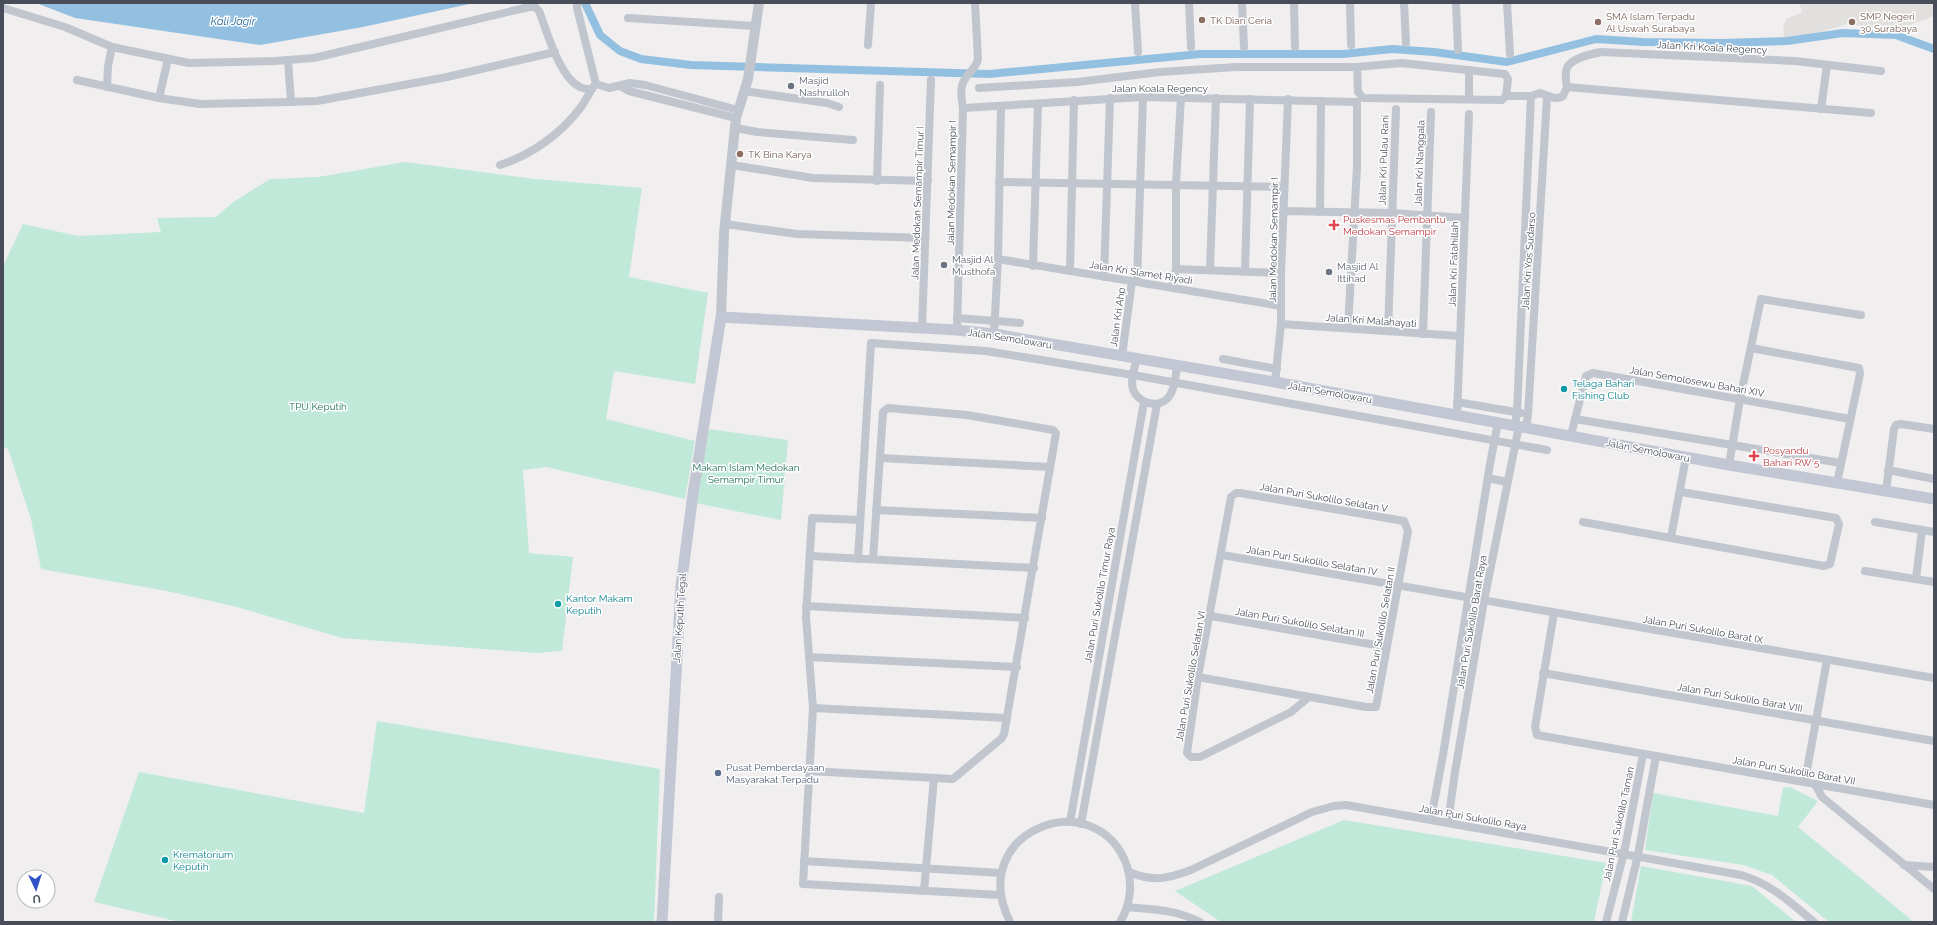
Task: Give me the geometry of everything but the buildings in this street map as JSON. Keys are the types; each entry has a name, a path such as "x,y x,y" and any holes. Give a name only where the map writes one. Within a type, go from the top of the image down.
{"main road":[{"name":"Jalan Semolowaru","path":"721,317 957,330 994,334 1122,356 1177,368 1275,382 1457,415 1498,425 1518,432 1571,435 1686,463 1729,465 1934,499"},
{"name":"Jalan Keputih Tegal","path":"662,922 680,586 721,317"}],"street":[{"path":"500,165 530,153 551,138 580,108 594,87 576,8 577,3"},
{"path":"721,317 725,224 737,119 748,79 759,3"},
{"path":"868,45 871,3"},
{"name":"Jalan Medokan Semampir I","path":"957,330 963,108 961,93 964,81 976,67 978,59 975,3"},
{"path":"1135,3 1138,52"},
{"path":"1189,3 1190,47"},
{"path":"1242,3 1244,47"},
{"path":"1294,3 1295,47"},
{"path":"1350,3 1351,46"},
{"path":"1404,3 1406,43"},
{"path":"1456,3 1458,50"},
{"path":"1507,3 1510,54"},
{"path":"3,8 65,27 112,47 188,63 314,58 529,7 535,7 539,11 555,52 569,79 580,88 620,86 629,91 737,119 757,132 853,140"},
{"path":"628,18 755,26"},
{"path":"107,87 108,66 112,47"},
{"path":"77,80 159,98 200,104 317,101 447,77 555,52"},
{"name":"Jalan Kri Koala Regency","path":"1567,88 1566,70 1569,64 1586,55 1601,52 1795,61 1881,71"},
{"path":"159,98 168,59"},
{"path":"288,60 291,102"},
{"path":"979,88 1078,82 1160,72 1236,67 1357,67 1401,63 1505,74 1508,79 1505,98"},
{"path":"1821,109 1827,65"},
{"path":"1348,328 1360,101 1358,92 1357,67"},
{"path":"1469,70 1469,98"},
{"name":"Jalan Medokan Semampir Timur I","path":"922,328 931,80"},
{"path":"877,181 880,85"},
{"path":"1360,101 1505,98 1531,96 1540,93 1547,97 1562,98 1567,88 1872,113"},
{"path":"744,91 827,103 839,107"},
{"name":"Jalan Koala Regency","path":"963,108 1143,96 1360,101"},
{"name":"Jalan Kri Ahp","path":"1122,356 1134,281 1141,185 1143,96"},
{"name":"Jalan Kri Yos Sudarso","path":"1518,432 1517,412 1531,96"},
{"path":"1172,287 1176,269 1176,184 1181,97"},
{"name":"Jalan Kri Yos Sudarso","path":"1518,432 1528,414 1547,97"},
{"path":"1104,277 1110,98"},
{"path":"1210,269 1216,98"},
{"path":"1245,271 1250,99"},
{"name":"Jalan Medokan Semampir I","path":"1275,382 1281,324 1280,273 1288,99"},
{"path":"1070,271 1074,100"},
{"path":"1320,212 1321,101"},
{"path":"1033,266 1038,104"},
{"path":"994,334 998,259 1001,106"},
{"name":"Jalan Kri Pulau Rani","path":"1388,331 1391,214 1396,109"},
{"name":"Jalan Kri Nanggala","path":"1423,334 1432,112"},
{"name":"Jalan Kri Fatahillah","path":"1457,415 1469,114"},
{"path":"732,165 813,178 877,181 928,181"},
{"path":"1528,177 1543,177"},
{"path":"999,182 1071,182 1141,185 1176,184 1284,187"},
{"path":"1283,211 1354,212 1465,218"},
{"path":"725,224 797,234 925,238"},
{"name":"Jalan Kri Slamet Riyadi","path":"998,259 1281,306"},
{"path":"1176,269 1210,269 1280,273"},
{"path":"1729,465 1740,399 1761,299 1861,315"},
{"path":"957,318 1020,323"},
{"path":"1521,322 1534,323"},
{"name":"Jalan Kri Malahayati","path":"1281,324 1460,336"},
{"path":"858,559 871,342 986,351 1134,374 1495,438 1518,432 1547,450"},
{"path":"1751,348 1857,367 1860,374 1838,483"},
{"path":"1223,359 1277,369"},
{"path":"1136,360 1133,388 1138,398 1144,402 1157,404 1163,402 1170,396 1177,368"},
{"name":"Jalan Semolosewu Bahari XIV","path":"1575,419 1586,376 1593,373 1850,419"},
{"name":"Jalan Puri Sukolilo Timur Raya","path":"1070,822 1144,402"},
{"path":"1457,402 1528,414"},
{"path":"1081,824 1157,404"},
{"path":"809,771 953,779 1002,738 1017,667 1056,433 1053,430 967,415 888,408 883,412 873,560"},
{"path":"1571,435 1575,419 1841,463"},
{"path":"1886,491 1894,429 1896,425 1901,424 1934,429"},
{"name":"Jalan Puri Sukolilo Barat Raya","path":"1431,819 1441,770 1488,478 1498,425"},
{"name":"Jalan Puri Sukolilo Barat Raya","path":"1448,822 1454,772 1484,601 1518,432"},
{"path":"880,458 1050,467"},
{"path":"1671,537 1686,463"},
{"path":"1888,470 1934,479"},
{"path":"1488,478 1507,482"},
{"path":"1583,522 1826,566 1830,564 1839,524 1836,518 1681,492"},
{"name":"Jalan Puri Sukolilo Selatan VI","path":"1240,493 1236,493 1232,497 1211,616 1198,677 1187,750 1188,756 1200,757 1291,712 1309,697"},
{"name":"Jalan Puri Sukolilo Selatan V","path":"1240,493 1404,521"},
{"path":"876,510 1042,518"},
{"path":"860,520 812,518 806,606 813,708 803,884 1000,895"},
{"name":"Jalan Puri Sukolilo Selatan II","path":"1198,677 1366,707 1376,707 1408,531 1407,524 1404,521"},
{"path":"1875,522 1934,532"},
{"path":"1916,579 1922,530"},
{"name":"Jalan Puri Sukolilo Selatan IV","path":"1222,555 1470,597"},
{"path":"810,556 1034,568"},
{"path":"1865,571 1934,582"},
{"path":"1110,594 1122,597"},
{"name":"Jalan Puri Sukolilo Barat IX","path":"1470,597 1484,601 1934,678"},
{"path":"806,606 1025,618"},
{"path":"1543,673 1554,613"},
{"name":"Jalan Puri Sukolilo Selatan III","path":"1211,616 1387,647"},
{"path":"809,657 1017,667"},
{"path":"1805,781 1827,660"},
{"name":"Jalan Puri Sukolilo Barat VIII","path":"1543,673 1934,741"},
{"name":"Jalan Puri Sukolilo Barat VII","path":"1543,673 1535,728 1536,734 1934,805"},
{"path":"813,708 1007,718"},
{"path":"1622,922 1638,855 1645,812 1650,755"},
{"name":"Jalan Puri Sukolilo Taman","path":"1606,922 1624,854 1632,809 1650,755"},
{"path":"1441,770 1454,772"},
{"path":"924,891 934,778"},
{"path":"1815,784 1822,797 1934,889"},
{"name":"Jalan Puri Sukolilo Raya","path":"1128,872 1143,878 1154,879 1172,877 1191,870 1312,812 1334,806 1346,805 1624,854 1638,855 1754,878 1774,889 1814,922"},
{"path":"1632,809 1645,812"},
{"path":"1010,922 1000,895 1001,873 1010,852 1026,835 1047,825 1070,822 1092,828 1112,841 1122,855 1128,872 1130,890 1127,907 1120,922"},
{"path":"804,860 1001,873"},
{"path":"1904,865 1934,867"},
{"path":"718,922 719,898"},
{"path":"1127,907 1162,909 1186,915 1200,922"}],"shaded area":[{"name":"SMP Negeri 30 Surabaya","path":"1799,3 1934,3 1934,16 1897,30 1848,24 1820,32 1784,38 1783,28 1786,19 1802,12"}],"green space":[{"name":"TPU Keputih","path":"405,162 535,179 642,188 629,277 708,293 695,384 614,371 606,419 695,441 685,499 546,467 523,470 529,553 573,557 562,651 537,653 342,638 237,607 167,591 41,569 31,519 8,449 3,447 3,266 23,224 78,236 161,232 157,218 216,217 232,203 270,179 318,177"},
{"name":"Makam Islam Medokan Semampir Timur","path":"709,429 788,440 781,520 695,503"},
{"path":"377,721 660,769 654,922 180,922 94,902 139,772 364,813"},
{"path":"1790,787 1818,801 1798,827 1914,922 1829,922 1772,875 1743,865 1645,850 1653,793 1778,816 1783,788"},
{"path":"1344,820 1606,863 1594,922 1221,922 1175,891"},
{"path":"1641,866 1752,886 1796,922 1631,922"}],"water":[{"name":"Kali Jagir","path":"36,3 474,3 363,27 260,45 75,18"}],"waterway":[{"path":"585,3 600,35 620,51 641,59 691,65 989,74 1200,54 1343,54 1392,49 1434,52 1507,62 1596,39 1643,42 1722,43 1787,41 1843,33 1896,35 1934,49"}],"place":[{"name":"TK Dian Ceria","path":"1202,20"},
{"name":"SMA Islam Terpadu Al Uswah Surabaya","path":"1598,22"},
{"name":"SMP Negeri 30 Surabaya","path":"1852,22"},
{"name":"Masjid Nashrulloh","path":"791,86"},
{"name":"TK Bina Karya","path":"740,154"},
{"name":"Puskesmas Pembantu Medokan Semampir","path":"1334,225"},
{"name":"Masjid Al Musthofa","path":"944,265"},
{"name":"Masjid Al Ittihad","path":"1329,272"},
{"name":"Telaga Bahari Fishing Club","path":"1564,389"},
{"name":"Posyandu Bahari RW 5","path":"1754,456"},
{"name":"Kantor Makam Keputih","path":"558,604"},
{"name":"Pusat Pemberdayaan Masyarakat Terpadu","path":"718,773"},
{"name":"Krematorium Keputih","path":"165,860"}]}
